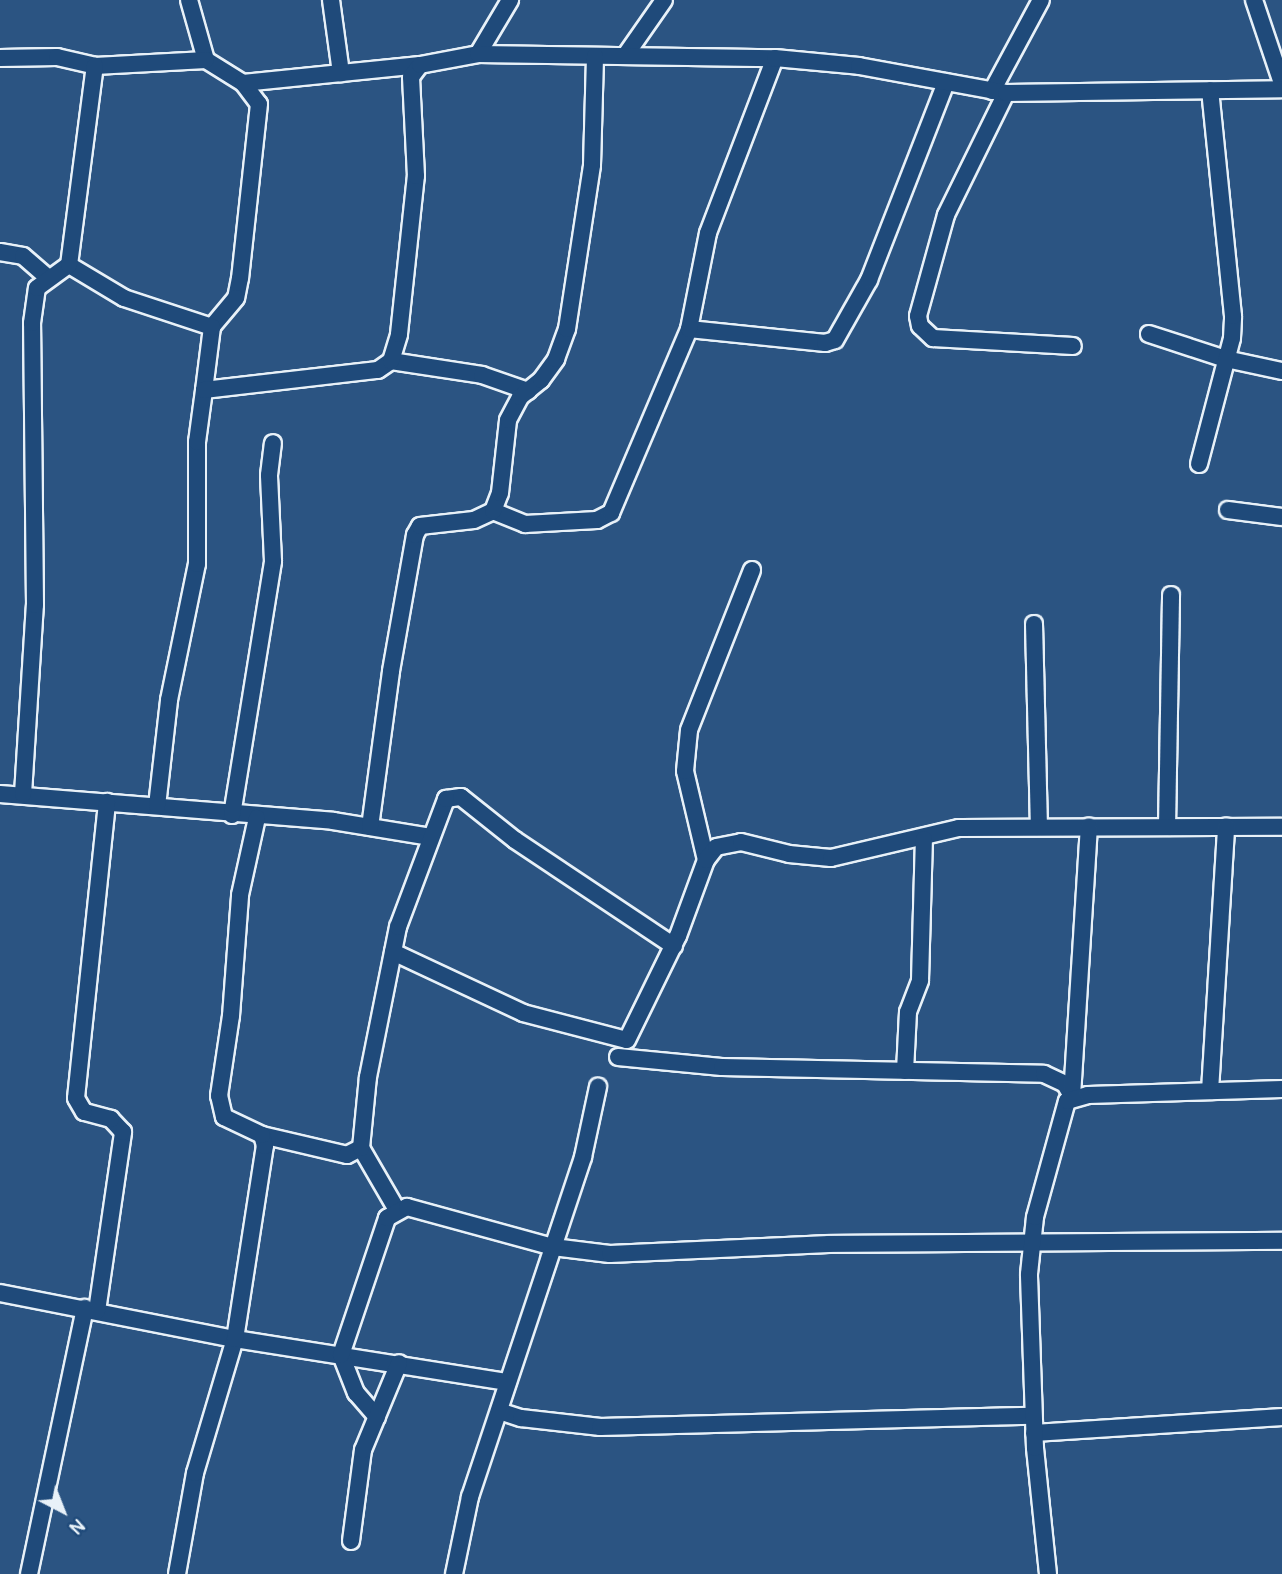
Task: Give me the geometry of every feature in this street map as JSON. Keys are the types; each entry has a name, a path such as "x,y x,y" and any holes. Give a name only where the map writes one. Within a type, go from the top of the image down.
{"street":[{"path":"188,0 206,60"},
{"path":"331,0 341,73"},
{"path":"478,54 510,0"},
{"path":"625,56 664,0"},
{"path":"1041,0 946,215 920,326 933,338 1073,346"},
{"path":"243,83 421,65 478,54 775,58 859,66 999,92 1210,90 1282,86 1254,0"},
{"path":"370,827 389,684 415,535 420,526 474,520 493,511 500,493 508,420 528,391 556,359 576,291 592,165 595,56"},
{"path":"0,58 57,57 95,66 206,60 243,83 259,104 236,298 212,327 197,442 197,564 169,700 157,806"},
{"path":"493,511 525,524 597,520 611,513 689,329 708,233 775,58"},
{"path":"390,361 399,334 416,176 411,77 421,65"},
{"path":"69,265 95,66"},
{"path":"689,329 825,343 835,340 869,279 946,82"},
{"path":"1199,464 1226,359 1233,316 1210,90"},
{"path":"0,252 23,256 48,278"},
{"path":"23,794 35,605 32,323 37,288 69,265"},
{"path":"69,265 124,298 212,327"},
{"path":"1149,334 1226,359 1282,371"},
{"path":"204,390 366,372 390,361 482,374 528,391"},
{"path":"232,816 273,561 269,475 273,443"},
{"path":"1228,510 1282,517"},
{"path":"706,860 685,771 689,730 752,570"},
{"path":"1167,827 1171,595"},
{"path":"1034,624 1040,827"},
{"path":"0,794 370,827 431,837"},
{"path":"397,1209 361,1148 368,1077 393,952 446,799 457,795 515,840 674,946"},
{"path":"29,1574 91,1310 123,1132 111,1119 85,1112 76,1098 107,802"},
{"path":"257,818 240,895 232,1003 219,1096 224,1117 262,1135 346,1155 361,1148"},
{"path":"1048,1574 1033,1416 1032,1245 1058,1122 1072,1096 1089,827"},
{"path":"1210,1091 1226,827"},
{"path":"393,952 523,1013 627,1040 674,946 706,860 716,848 741,842 789,854 831,858 923,839 959,828 1282,827"},
{"path":"905,1070 908,1012 920,980 923,839"},
{"path":"618,1058 722,1067 1044,1074 1065,1084 1072,1096"},
{"path":"454,1574 470,1497 583,1157 598,1087"},
{"path":"1072,1096 1282,1089"},
{"path":"177,1574 195,1473 235,1339 265,1146 262,1135"},
{"path":"377,1417 356,1393 341,1355 387,1218 397,1209 407,1207 449,1216 552,1247 610,1254 829,1244 1032,1245 1282,1241"},
{"path":"0,1293 235,1339 508,1382"},
{"path":"351,1541 363,1450 399,1363"},
{"path":"499,1410 521,1418 600,1427 1033,1416"},
{"path":"1034,1433 1282,1417"}]}
